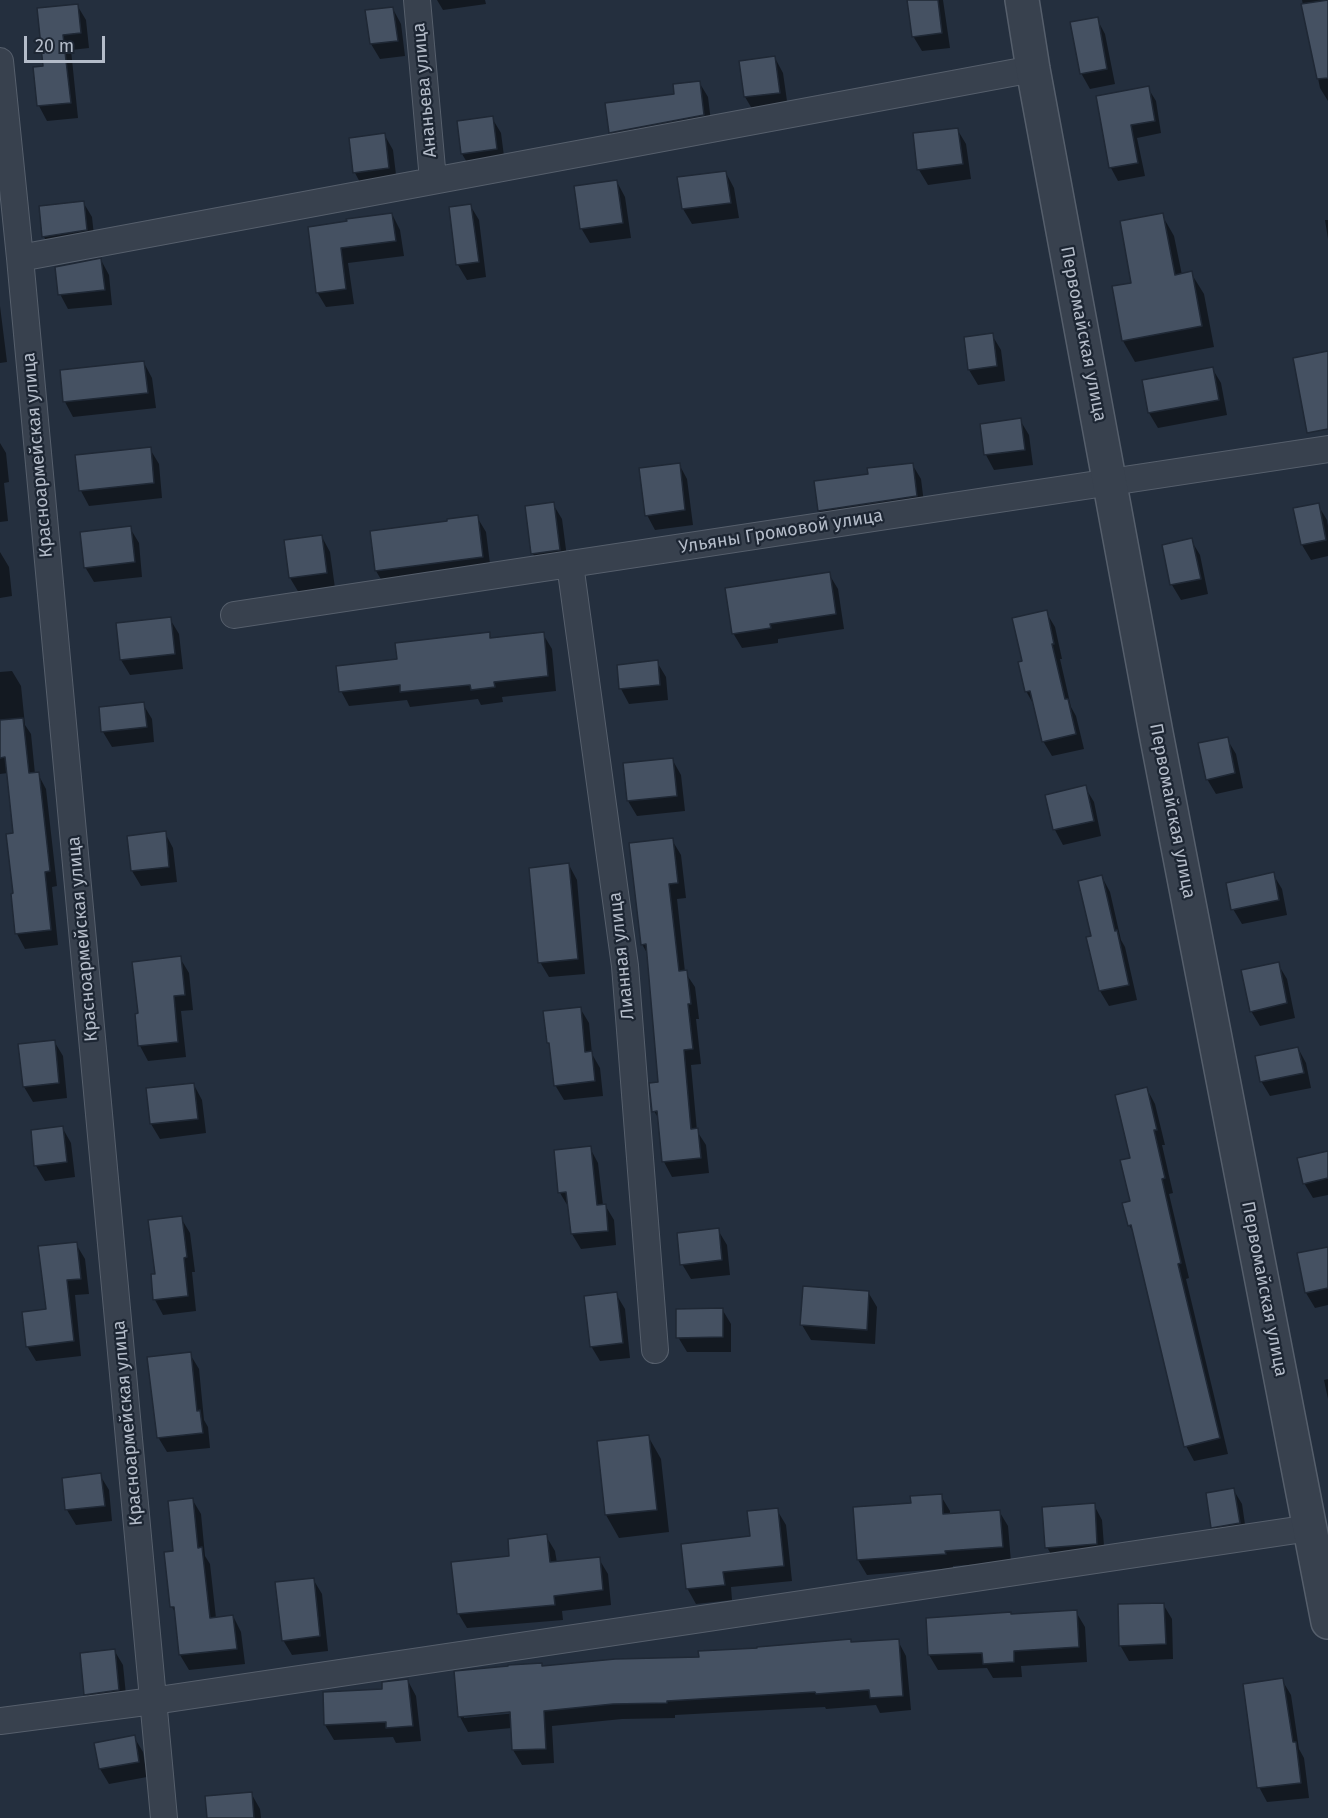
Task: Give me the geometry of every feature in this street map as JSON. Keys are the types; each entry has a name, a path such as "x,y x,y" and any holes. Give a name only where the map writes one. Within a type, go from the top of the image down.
{"street":[{"name":"Ананьева улица","path":"417,0 433,180"},
{"name":"Первомайская улица","path":"1022,0 1156,733 1328,1622"},
{"name":"Красноармейская улица","path":"0,60 164,1818"},
{"path":"20,258 1033,69"},
{"name":"Ульяны Громовой улица","path":"234,615 1328,449"},
{"name":"Лианная улица","path":"570,564 625,966 655,1350"},
{"path":"0,1721 153,1701 1310,1528"}],"building":[{"path":"907,0 938,0 942,33 912,37"},
{"path":"1328,0 1328,78 1317,79 1301,4"},
{"path":"78,4 81,33 63,35 71,103 37,106 33,67 43,66 37,8"},
{"path":"393,7 398,41 370,44 365,10"},
{"path":"1098,17 1107,69 1080,74 1070,22"},
{"path":"775,56 780,93 744,97 739,61"},
{"path":"700,81 704,115 609,133 605,103 674,94 673,84"},
{"path":"1149,86 1155,121 1131,125 1138,163 1109,168 1096,96"},
{"path":"493,116 497,149 461,154 457,121"},
{"path":"958,128 963,164 917,170 913,133"},
{"path":"385,133 389,168 353,173 349,138"},
{"path":"726,171 731,203 682,209 677,177"},
{"path":"617,180 623,223 580,229 574,186"},
{"path":"84,201 87,230 42,237 39,206"},
{"path":"471,204 479,262 456,265 449,207"},
{"path":"392,213 396,241 341,248 346,289 316,293 308,227"},
{"path":"1163,213 1175,275 1192,271 1202,326 1122,341 1112,286 1131,283 1120,221"},
{"path":"101,258 105,290 58,295 55,267"},
{"path":"993,333 997,366 968,370 964,337"},
{"path":"1328,351 1328,429 1307,433 1293,358"},
{"path":"144,361 148,393 63,402 60,370"},
{"path":"1213,367 1219,400 1148,413 1142,380"},
{"path":"1021,418 1025,450 984,455 980,424"},
{"path":"151,447 154,483 79,491 75,455"},
{"path":"680,463 685,510 645,516 639,468"},
{"path":"913,463 917,496 818,511 814,481 868,474 867,468"},
{"path":"554,502 560,550 531,554 525,506"},
{"path":"1319,503 1326,540 1301,545 1293,508"},
{"path":"478,515 483,557 375,571 370,531"},
{"path":"131,526 135,562 84,568 80,532"},
{"path":"322,535 327,573 289,578 284,540"},
{"path":"1192,538 1201,579 1170,585 1162,545"},
{"path":"830,572 836,614 770,624 771,628 732,634 725,588"},
{"path":"1047,610 1054,644 1052,644 1076,734 1042,742 1030,691 1025,692 1018,662 1022,661 1012,618"},
{"path":"171,617 175,654 120,660 116,623"},
{"path":"490,632 490,638 544,632 548,676 494,682 495,687 471,690 470,685 400,692 400,685 339,692 336,666 397,659 395,643"},
{"path":"658,660 660,685 619,689 617,665"},
{"path":"144,702 147,727 101,732 99,707"},
{"path":"23,718 29,773 39,772 50,871 45,872 51,930 15,934 6,834 13,833 5,757 0,758 0,720"},
{"path":"1228,737 1235,773 1206,780 1198,743"},
{"path":"673,758 677,796 627,801 623,763"},
{"path":"1086,785 1094,821 1053,830 1045,795"},
{"path":"166,831 169,867 131,871 127,836"},
{"path":"673,838 678,883 669,884 679,971 687,970 691,1004 688,1004 693,1049 684,1050 691,1129 698,1128 701,1158 662,1162 657,1111 652,1112 649,1083 658,1082 646,944 641,945 629,843"},
{"path":"569,863 578,959 538,963 529,868"},
{"path":"1274,872 1279,900 1231,910 1226,883"},
{"path":"1102,875 1129,985 1099,991 1086,937 1091,936 1078,881"},
{"path":"181,956 185,995 174,996 178,1042 138,1046 135,1014 138,1013 132,962"},
{"path":"1279,962 1287,1003 1250,1012 1241,970"},
{"path":"581,1007 585,1052 592,1051 595,1081 554,1086 543,1011"},
{"path":"55,1040 59,1083 23,1087 18,1044"},
{"path":"1298,1047 1304,1073 1260,1082 1255,1056"},
{"path":"194,1083 198,1119 150,1124 146,1088"},
{"path":"1147,1087 1165,1178 1162,1179 1181,1263 1178,1264 1220,1438 1184,1447 1131,1225 1128,1226 1122,1203 1130,1201 1120,1160 1130,1158 1115,1095"},
{"path":"63,1126 67,1162 34,1166 31,1130"},
{"path":"591,1146 597,1205 606,1204 608,1231 571,1234 566,1192 558,1193 554,1150"},
{"path":"1328,1151 1328,1178 1303,1184 1297,1158"},
{"path":"182,1216 187,1257 184,1258 188,1296 153,1300 151,1274 155,1274 148,1220"},
{"path":"719,1228 722,1260 680,1265 677,1233"},
{"path":"77,1242 81,1279 67,1280 74,1341 26,1347 22,1312 46,1309 38,1246"},
{"path":"1328,1247 1328,1288 1305,1293 1297,1253"},
{"path":"803,1286 869,1291 867,1330 800,1325"},
{"path":"617,1292 623,1343 590,1347 584,1296"},
{"path":"723,1308 723,1337 676,1338 676,1309"},
{"path":"191,1352 197,1411 200,1410 203,1433 157,1438 147,1357"},
{"path":"649,1435 657,1510 605,1515 597,1441"},
{"path":"101,1473 105,1506 65,1510 62,1478"},
{"path":"1234,1488 1240,1523 1211,1528 1206,1493"},
{"path":"942,1494 943,1514 1000,1510 1003,1547 945,1551 946,1554 857,1560 853,1507 911,1503 910,1496"},
{"path":"193,1498 198,1548 202,1547 210,1618 233,1615 237,1649 179,1655 174,1607 170,1607 164,1552 173,1551 168,1501"},
{"path":"1095,1503 1097,1544 1045,1548 1042,1507"},
{"path":"778,1508 784,1566 723,1572 725,1585 686,1589 681,1544 750,1536 747,1511"},
{"path":"547,1534 550,1562 600,1557 603,1590 554,1596 555,1605 457,1614 451,1562 509,1556 508,1539"},
{"path":"314,1578 320,1636 282,1641 275,1582"},
{"path":"1164,1603 1166,1644 1119,1646 1118,1604"},
{"path":"1077,1610 1079,1647 1014,1651 1014,1662 983,1664 982,1653 928,1655 926,1618"},
{"path":"851,1639 851,1642 899,1639 903,1696 870,1698 869,1690 816,1694 815,1692 667,1701 667,1703 613,1704 544,1711 546,1749 512,1750 510,1712 458,1717 454,1671 542,1663 542,1666 615,1659 699,1657 698,1651"},
{"path":"115,1649 119,1690 84,1695 80,1653"},
{"path":"1283,1678 1293,1742 1296,1742 1301,1783 1257,1788 1243,1684"},
{"path":"408,1679 413,1726 386,1728 386,1722 324,1725 323,1692 382,1689 382,1682"},
{"path":"135,1735 139,1762 99,1769 94,1743"},
{"path":"252,1792 254,1818 207,1818 205,1796"}]}
